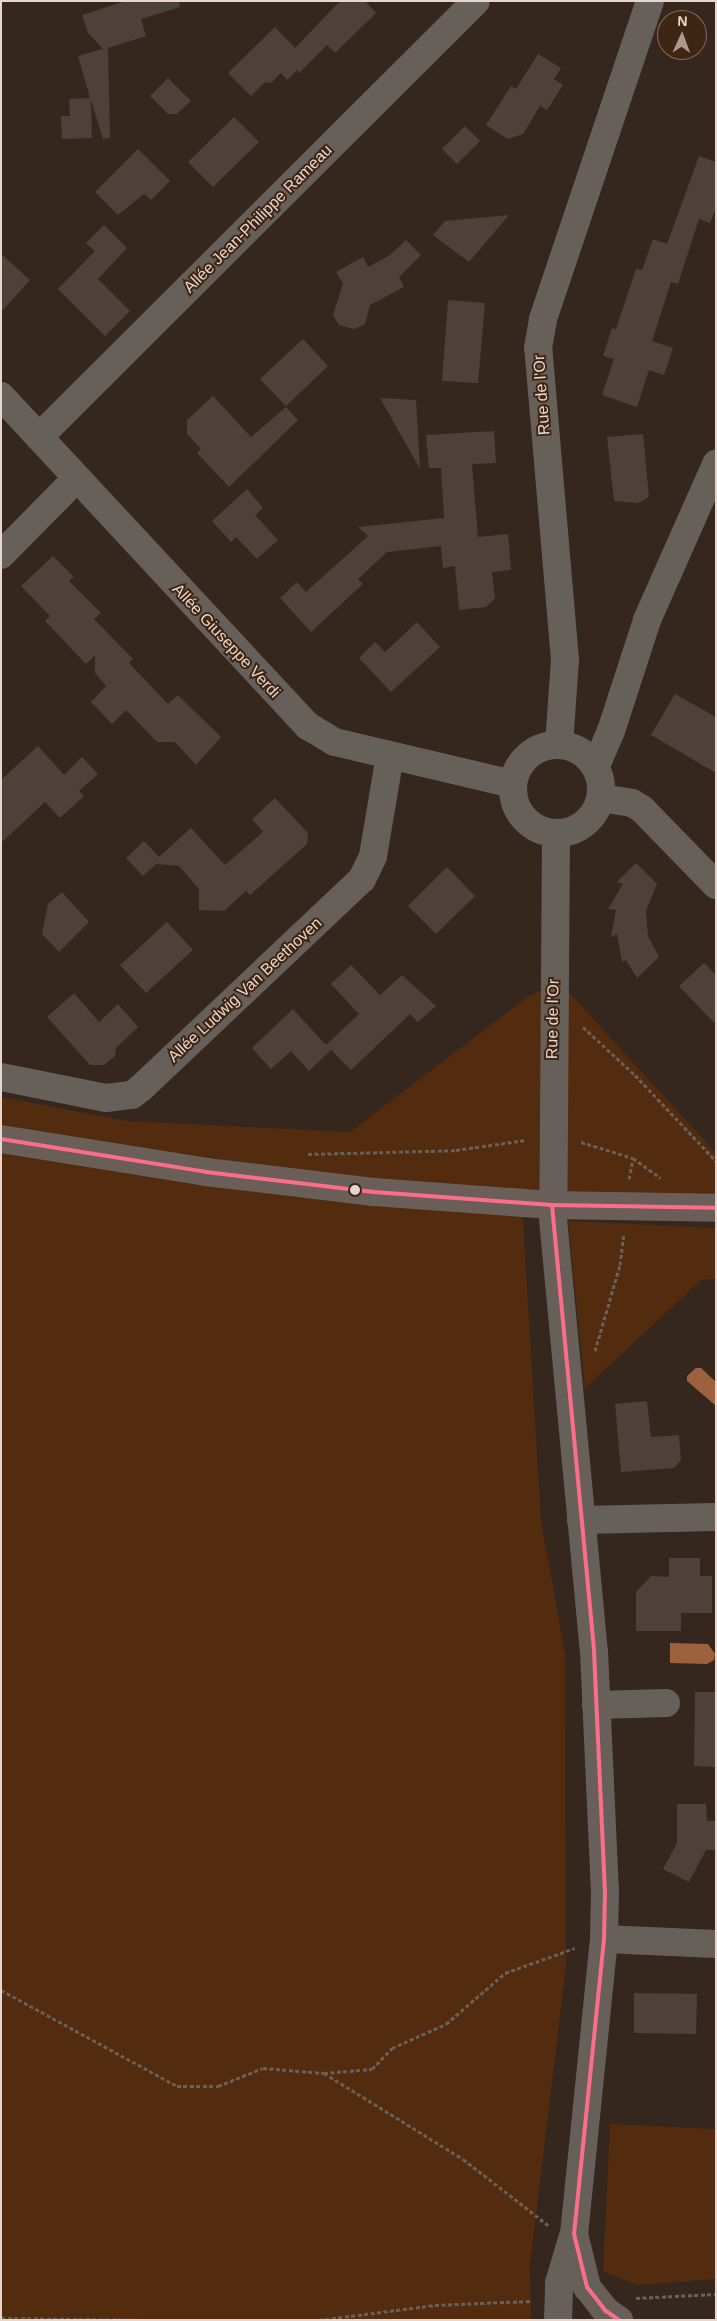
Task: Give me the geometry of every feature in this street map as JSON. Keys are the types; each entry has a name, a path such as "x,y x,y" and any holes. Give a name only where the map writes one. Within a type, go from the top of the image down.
{"main road":[{"path":"1,1139 206,1172 374,1192 552,1205 716,1208"}],"street":[{"name":"Allée Jean-Philippe Rameau","path":"39,437 476,1"},
{"name":"Rue de l'Or","path":"560,745 566,686 565,646 538,348 542,319 645,3"},
{"name":"Allée Giuseppe Verdi","path":"1,396 308,726 335,742 513,784"},
{"path":"596,766 611,731 647,620 716,464"},
{"path":"1,555 77,478"},
{"path":"560,745 579,750 596,766 602,783 601,798 594,816 584,825 573,831 556,833 538,830 521,814 515,804 513,784 524,759 545,746 560,745"},
{"name":"Allée Ludwig Van Beethoven","path":"1,1077 106,1098 132,1095 141,1088 362,879 373,856 390,756"},
{"path":"601,798 632,803 642,809 716,885"},
{"name":"Rue de l'Or","path":"556,833 552,1205 594,1652 604,1939 574,2234"},
{"path":"581,1520 716,1516"},
{"path":"596,1705 666,1703"},
{"path":"604,1939 716,1944"},
{"path":"574,2234 582,2275 595,2299 619,2320"},
{"path":"558,2310 562,2271 574,2234"}],"path":[{"path":"553,1000 635,1075 716,1161"},
{"path":"304,1154 456,1150 529,1139"},
{"path":"578,1142 633,1158 669,1182"},
{"path":"592,1360 620,1265 624,1225"},
{"path":"1,1990 177,2086 218,2086 263,2068 324,2073 372,2069 392,2048 446,2024 505,1973 604,1939"},
{"path":"324,2073 463,2159 544,2224 574,2234"},
{"path":"595,2299 716,2294"},
{"path":"319,2320 435,2305 558,2310"},
{"path":"1,2318 148,2320"}],"shaded area":[{"path":"553,984 564,987 716,1153 716,1208 522,1203 541,1521 565,1653 566,1966 530,2265 531,2320 1,2320 1,1097 127,1121 350,1132 529,996"},
{"path":"568,1221 716,1228 716,1279 701,1280 585,1388"},
{"path":"696,1368 701,1368 716,1382 716,1406 687,1381 687,1376"},
{"path":"670,1643 708,1644 715,1654 714,1660 707,1664 670,1663"},
{"path":"610,2124 716,2129 716,2279 637,2285 603,2271"}],"building":[{"path":"126,1 179,1 180,7 141,19 146,36 108,48 110,138 103,139 91,100 92,138 62,139 61,116 70,116 69,99 90,98 78,56 103,49 88,33 82,15"},
{"path":"340,1 365,1 376,13 335,53 327,45 299,73 297,70 287,80 281,73 271,83 265,82 251,96 228,73 275,27 295,48"},
{"path":"538,54 561,68 554,79 563,85 547,110 540,106 523,134 508,139 486,125 511,86 516,89"},
{"path":"168,78 191,101 177,114 168,114 150,96"},
{"path":"234,117 259,142 213,187 188,162"},
{"path":"465,126 480,141 457,164 442,149"},
{"path":"138,149 170,181 151,200 144,194 118,215 95,192"},
{"path":"699,156 716,162 716,208 710,223 699,219 678,284 671,282 652,341 673,348 664,375 649,370 637,407 602,395 614,359 603,356 612,328 616,329 636,269 642,270 653,239 667,244"},
{"path":"509,215 469,262 433,235 445,221"},
{"path":"104,225 127,248 98,279 130,311 105,336 58,289 95,251 86,243"},
{"path":"406,240 421,255 399,277 404,287 370,305 365,324 354,329 339,325 333,315 343,284 336,272 363,257 368,267 390,255"},
{"path":"1,254 30,280 1,312"},
{"path":"448,300 485,303 478,383 442,381"},
{"path":"303,339 328,366 286,406 260,379"},
{"path":"213,396 251,437 286,407 298,420 229,487 197,453 201,449 187,434 187,420"},
{"path":"380,398 416,400 420,469"},
{"path":"494,431 496,463 472,464 478,537 508,534 511,570 492,572 495,598 486,607 459,610 455,566 443,568 441,546 387,552 358,579 363,584 311,632 280,598 297,582 306,592 368,536 358,527 444,518 441,468 429,468 426,435"},
{"path":"643,434 649,497 638,503 614,501 607,437"},
{"path":"247,489 263,508 255,515 278,540 257,559 236,537 231,542 212,521"},
{"path":"53,556 74,577 69,581 101,613 94,619 133,659 129,663 168,704 178,695 221,737 196,765 175,742 157,742 126,710 112,724 91,702 106,686 95,673 95,655 86,664 45,621 50,616 21,586"},
{"path":"417,622 440,647 391,692 359,658 375,642 385,652"},
{"path":"675,694 716,717 716,773 651,735"},
{"path":"38,746 64,775 82,757 98,774 79,791 84,796 60,818 45,802 1,843 1,780"},
{"path":"275,798 308,833 307,844 250,895 246,891 224,911 199,910 199,889 179,866 156,864 143,876 126,858 144,841 159,857 191,828 225,865 263,832 252,819"},
{"path":"636,863 657,884 646,911 648,936 659,957 637,978 626,960 622,962 617,934 611,937 616,910 608,909 623,884 617,882"},
{"path":"447,867 475,896 436,934 408,906"},
{"path":"62,892 89,922 59,952 42,934 48,904"},
{"path":"167,922 193,950 146,993 120,965"},
{"path":"704,963 716,975 716,1025 679,986"},
{"path":"351,965 380,995 402,975 436,1006 418,1022 410,1014 351,1070 331,1050 309,1071 291,1051 271,1069 252,1048 293,1009 326,1045 359,1014 331,984"},
{"path":"74,993 99,1022 118,1004 138,1027 116,1048 115,1056 104,1065 90,1065 47,1017"},
{"path":"647,1401 651,1437 679,1435 681,1460 674,1468 621,1472 615,1404"},
{"path":"669,1558 700,1558 700,1576 712,1576 712,1613 681,1613 681,1631 636,1631 636,1592 651,1576 669,1577"},
{"path":"695,1692 716,1692 716,1767 694,1766"},
{"path":"677,1804 706,1804 707,1821 716,1821 716,1850 706,1850 689,1882 663,1869 677,1843"},
{"path":"634,1993 697,1994 696,2034 634,2033"}],"transit line":[{"path":"1,1139 206,1172 374,1192 552,1205 716,1208"},
{"path":"552,1205 594,1651 605,1889 604,1939 574,2234 587,2287 606,2311 619,2320"}]}
